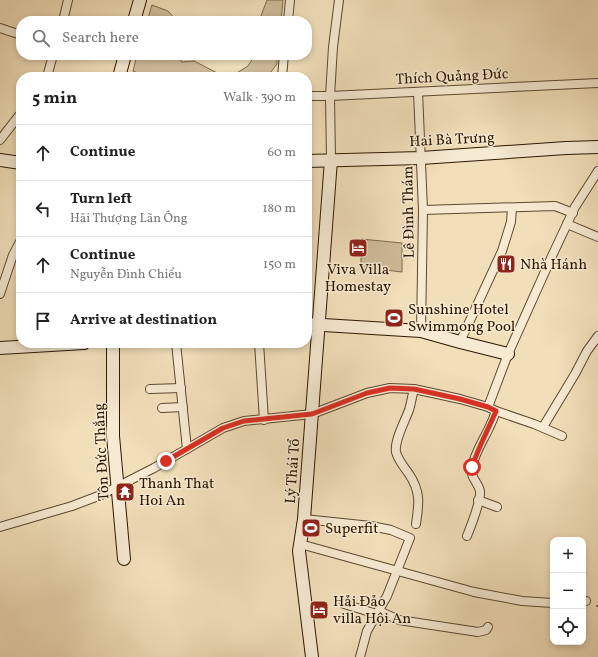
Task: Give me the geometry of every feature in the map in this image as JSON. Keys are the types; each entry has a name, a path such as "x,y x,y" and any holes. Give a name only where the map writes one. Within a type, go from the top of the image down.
{"street":[{"path":"64,16 68,0"},
{"path":"135,16 140,0"},
{"path":"288,16 290,0"},
{"name":"Lý Thái Tổ","path":"312,657 300,544 304,519 312,414 312,324 330,160 330,96 333,47 339,0"},
{"path":"0,28 16,33"},
{"path":"49,72 52,60"},
{"path":"120,72 124,60"},
{"path":"282,72 284,60"},
{"name":"Thích Quảng Đức","path":"312,96 598,83"},
{"name":"Lê Đình Thám","path":"418,92 423,210 422,331"},
{"path":"0,140 16,119"},
{"name":"Hai Bà Trưng","path":"312,161 421,158 598,147"},
{"path":"0,160 16,162"},
{"path":"488,407 508,354 572,213 598,170"},
{"path":"423,210 555,206 572,213"},
{"path":"460,342 502,251 511,222 512,208"},
{"path":"567,224 598,237"},
{"path":"0,294 16,249"},
{"path":"312,324 422,331 508,354"},
{"path":"543,427 587,351 598,336"},
{"path":"0,348 16,347"},
{"name":"Tôn Đức Thắng","path":"113,348 113,436 124,559"},
{"path":"177,348 188,449"},
{"path":"258,348 264,420"},
{"path":"150,389 181,388"},
{"path":"0,527 72,506 101,495 188,449 223,428 244,421 312,414 367,393 390,388 414,389 460,399 488,407 543,427 562,436"},
{"path":"414,389 409,410 398,439 396,451 417,491 419,502 416,524"},
{"path":"162,408 183,407"},
{"path":"467,536 474,519 480,489 471,474 472,467 476,454 496,411"},
{"path":"478,500 497,507"},
{"path":"304,519 371,526 391,530 410,538 388,596 368,631 360,657"},
{"path":"300,544 474,592 522,601 550,603"},
{"path":"344,604 378,612 410,623 478,632 486,630 488,627"}],"shaded area":[{"path":"267,0 283,0 281,16 261,16"},
{"path":"152,5 168,11 172,16 149,16"},
{"path":"136,60 181,60 181,62 194,61 215,72 135,72 133,71"},
{"path":"252,60 277,60 277,64 271,72 238,72 248,66"},
{"path":"361,239 402,243 402,272 361,267"}],"place":[{"name":"Viva Villa Homestay","path":"358,248"},
{"name":"Nhà Hánh","path":"506,264"},
{"name":"Sunshine Hotel Swimmong Pool","path":"394,318"},
{"name":"Thanh That Hoi An","path":"125,492"},
{"name":"Superfit","path":"311,528"},
{"name":"Hải Đảo villa Hội An","path":"319,610"}],"route":[{"path":"166,461 223,428 244,421 312,414 367,393 390,388 403,388 460,399 488,407 496,411 476,454 472,467"}]}
